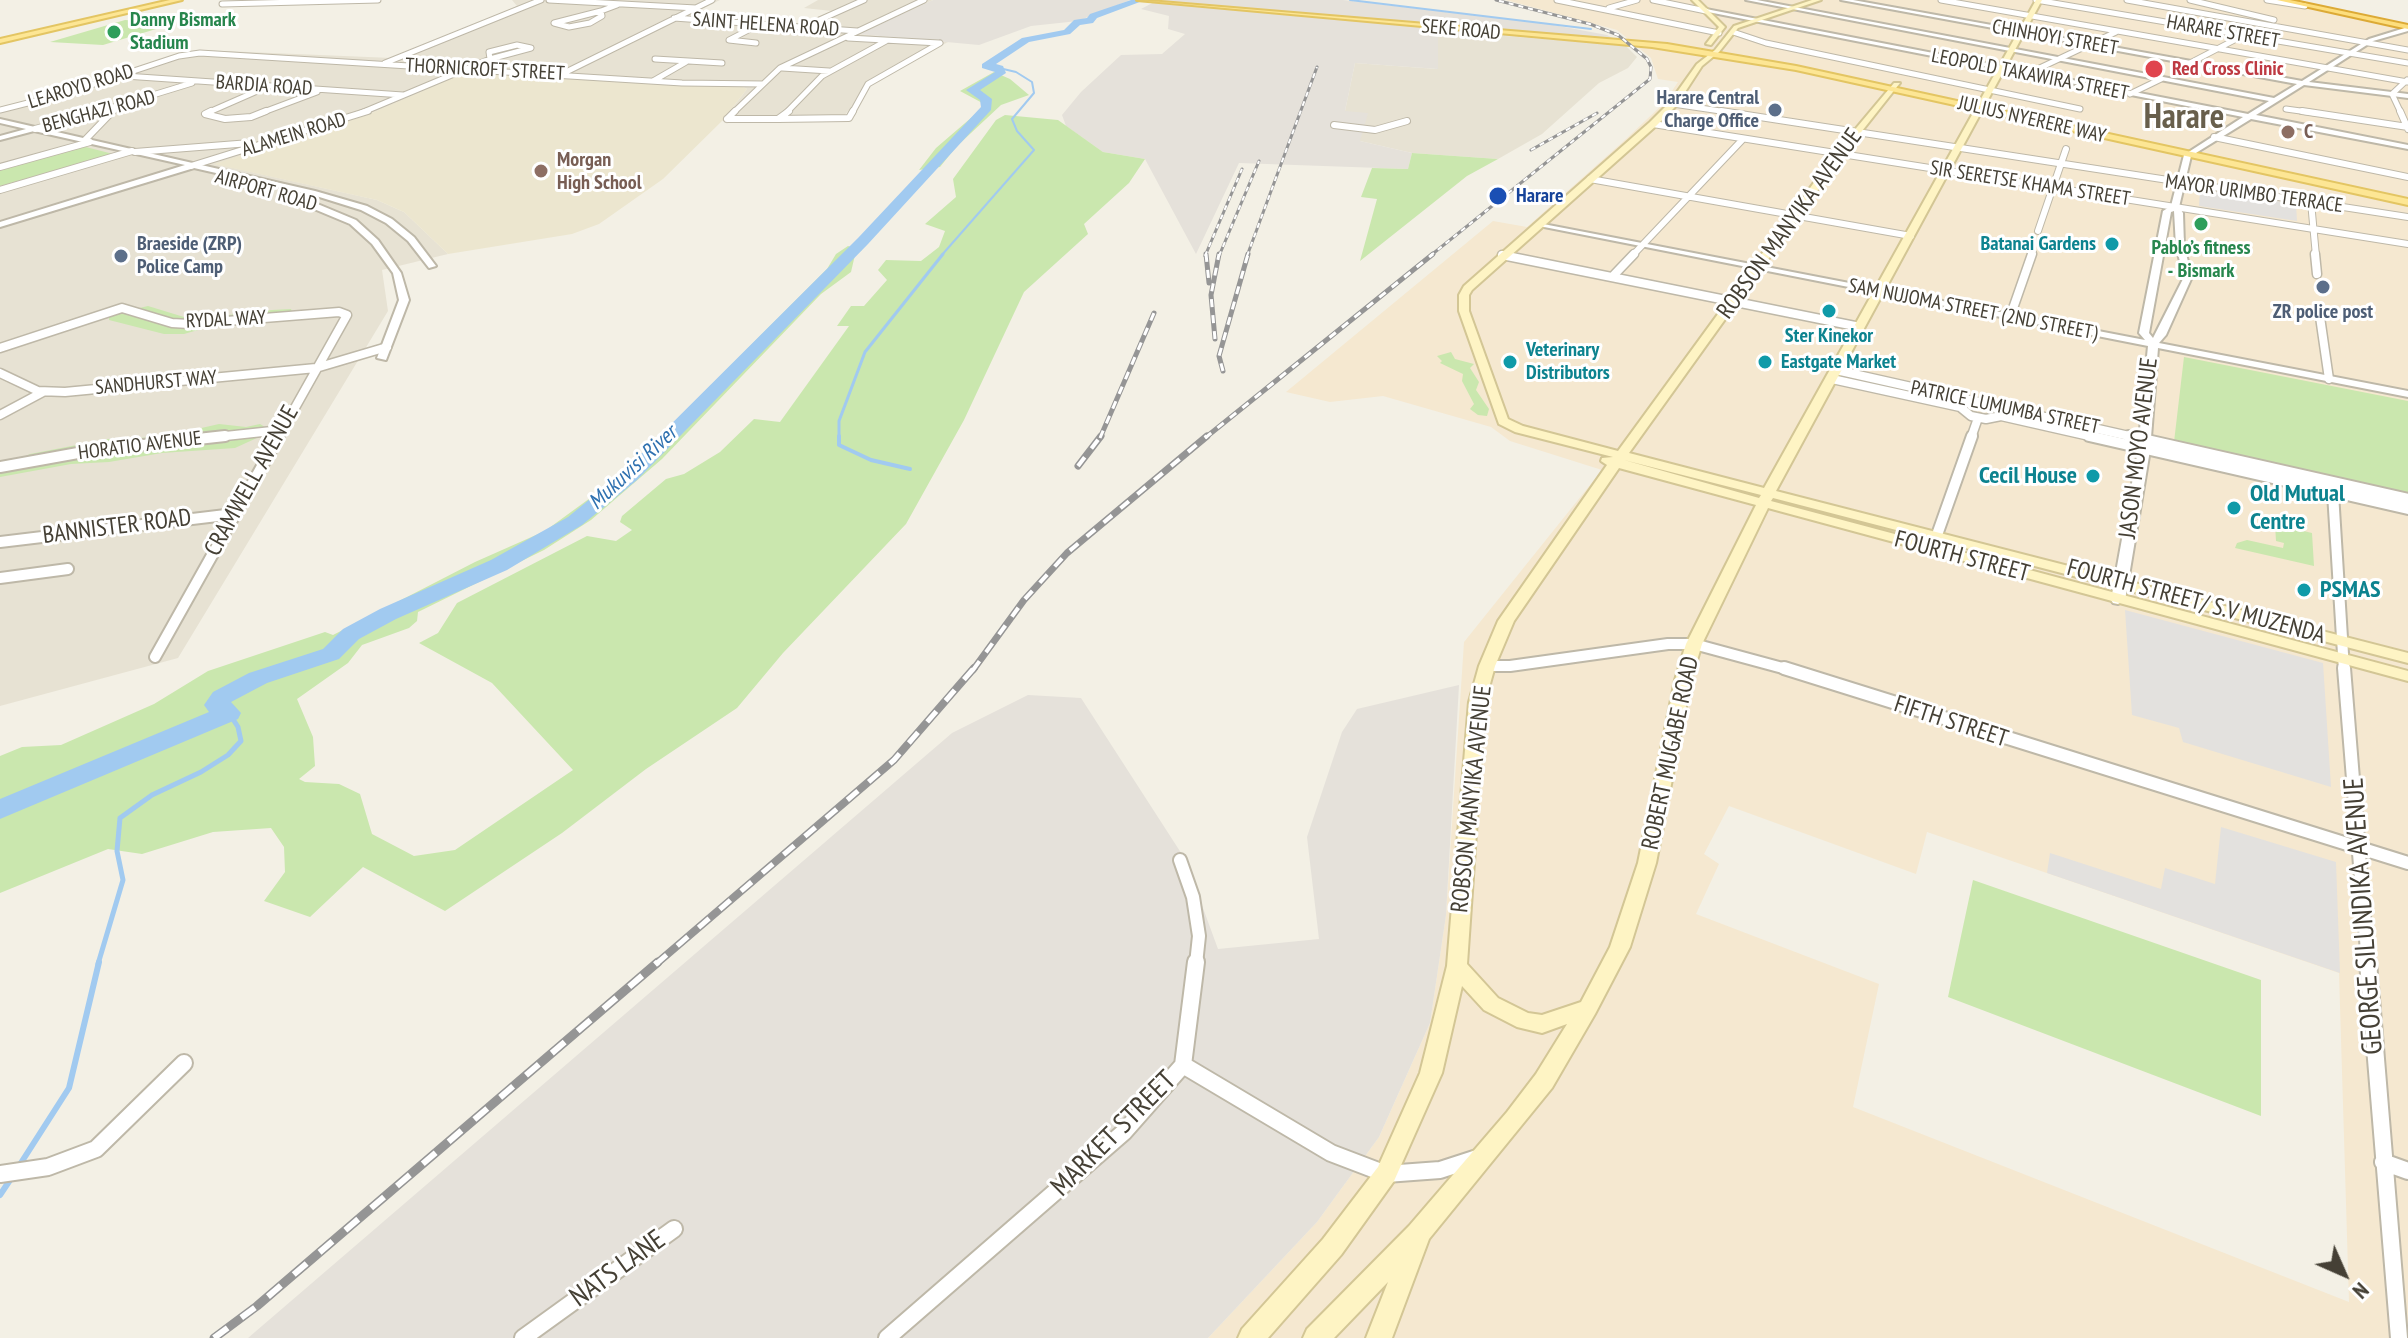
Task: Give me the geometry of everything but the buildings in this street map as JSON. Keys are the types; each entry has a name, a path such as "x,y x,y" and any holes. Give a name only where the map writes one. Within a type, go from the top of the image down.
{"highway":[{"path":"2280,0 2406,29"},
{"path":"2376,21 2406,29"}],"main road":[{"path":"0,41 179,0"},
{"name":"SEKE ROAD","path":"1140,0 1685,49"},
{"path":"1502,255 1673,104 1710,51 1722,27 1695,0"},
{"path":"1685,49 1710,51 1736,27 1818,0"},
{"name":"ROBERT MUGABE ROAD","path":"1316,1338 1418,1234 1544,1081 1588,1008 1620,947 1647,863 1683,680 1694,644 1767,499 2038,0"},
{"path":"1685,49 1751,60"},
{"name":"JULIUS NYERERE WAY","path":"1710,51 1766,58 1894,87"},
{"name":"JULIUS NYERERE WAY","path":"1710,51 1981,105 2408,202"},
{"name":"ROBSON MANYIKA AVENUE","path":"1251,1338 1332,1247 1386,1174 1431,1073 1457,966 1477,702 1487,666 1506,621 1840,153 1894,87"},
{"name":"JULIUS NYERERE WAY","path":"2191,152 2408,195"},
{"name":"FOURTH STREET","path":"1502,255 1468,288 1463,303 1497,410 1503,421 1538,441 1619,459 1934,542 2118,600 2408,676"},
{"name":"FOURTH STREET/ S.V MUZENDA","path":"1934,542 2120,582 2408,658"},
{"path":"1457,966 1491,1004 1524,1021 1542,1024 1588,1008"},
{"path":"1379,1338 1418,1234"}],"street":[{"path":"222,4 378,0"},
{"path":"382,64 541,0"},
{"path":"549,0 697,8"},
{"path":"560,75 712,0"},
{"path":"806,26 864,0"},
{"path":"845,37 940,43 868,84 849,118 727,119 780,68 857,31 924,0"},
{"path":"1557,0 1719,33"},
{"path":"1605,10 1637,0"},
{"name":"LEOPOLD TAKAWIRA STREET","path":"1653,0 2408,147"},
{"path":"1749,0 2275,100"},
{"name":"CHINHOYI STREET","path":"1844,0 2304,83 2408,96"},
{"path":"1941,0 2407,81"},
{"name":"HARARE STREET","path":"2038,0 2408,63"},
{"path":"2127,0 2408,50"},
{"path":"2190,0 2282,23 2265,26 2190,63"},
{"path":"2267,0 2305,6"},
{"path":"601,11 600,19 584,25 569,27 554,23 621,3"},
{"path":"2027,74 2168,8"},
{"name":"SAINT HELENA ROAD","path":"674,18 857,31"},
{"path":"756,43 729,40 761,24"},
{"path":"2191,152 2352,54 2406,29"},
{"path":"1733,32 1766,43"},
{"path":"1710,51 1742,40 1766,43 2080,109"},
{"path":"778,119 829,71 886,41"},
{"name":"ALAMEIN ROAD","path":"0,225 360,114 490,59 531,48 517,45 496,49 489,52 490,59"},
{"name":"THORNICROFT STREET","path":"208,53 653,81 763,84"},
{"name":"LEAROYD ROAD","path":"0,110 185,54 208,53"},
{"path":"655,59 722,63"},
{"path":"653,81 687,62"},
{"path":"780,68 829,71"},
{"name":"BARDIA ROAD","path":"120,76 407,96"},
{"path":"2130,94 2161,79"},
{"path":"2407,81 2392,94 2407,125"},
{"name":"BENGHAZI ROAD","path":"0,138 116,108 196,82"},
{"path":"267,87 205,114 225,119 251,117 321,90"},
{"name":"MAYOR URIMBO TERRACE","path":"1673,104 2408,217"},
{"path":"0,167 88,141 116,108"},
{"path":"2407,125 2286,109 2407,125"},
{"path":"0,121 191,166"},
{"path":"1334,125 1375,130 1407,121"},
{"name":"SIR SERETSE KHAMA STREET","path":"1653,124 2408,244"},
{"path":"2214,137 2408,177"},
{"path":"1612,277 1743,139"},
{"path":"0,190 133,152 274,141"},
{"path":"2038,231 2066,149"},
{"name":"JASON MOYO AVENUE","path":"2118,600 2145,444 2153,344 2160,337 2188,277 2180,246 2179,213 2175,207 2191,152"},
{"name":"AIRPORT ROAD","path":"191,166 315,193 364,208 389,221 411,239 432,266"},
{"name":"AIRPORT ROAD","path":"191,166 205,171 207,175 287,194 322,207 353,222 375,242 397,273 404,300 382,358"},
{"path":"1590,179 1911,236"},
{"path":"2311,202 2317,274"},
{"name":"JASON MOYO AVENUE","path":"2153,344 2144,334 2146,319 2167,211 2175,207"},
{"name":"SAM NUJOMA STREET (2ND STREET)","path":"1538,225 2408,394"},
{"path":"2010,317 2032,254"},
{"path":"1502,255 1860,327"},
{"name":"RYDAL WAY","path":"0,348 116,309 131,309 172,323 189,324 339,312"},
{"path":"2319,310 2329,379"},
{"name":"CRAMWELL AVENUE","path":"155,657 347,316 339,312"},
{"name":"SANDHURST WAY","path":"0,373 43,392 316,368 387,347"},
{"name":"PATRICE LUMUMBA STREET","path":"1834,375 1983,403 2333,493 2408,509"},
{"name":"PATRICE LUMUMBA STREET","path":"1834,375 1960,407"},
{"path":"0,415 43,392"},
{"path":"1964,403 1983,403 1996,407 2001,416 1978,418 1965,414 1960,407 1964,403"},
{"name":"PATRICE LUMUMBA STREET","path":"2001,416 2408,499"},
{"path":"1934,542 1978,418"},
{"name":"HORATIO AVENUE","path":"0,467 89,451 281,430"},
{"name":"GEORGE SILUNDIKA AVENUE","path":"2333,493 2343,659 2399,1338"},
{"name":"BANNISTER ROAD","path":"0,542 234,514"},
{"path":"0,578 68,569"},
{"name":"FIFTH STREET","path":"1487,666 1510,666 1658,645 1694,644 1767,662 2408,863"},
{"name":"MARKET STREET","path":"887,1338 1124,1132 1183,1065 1199,936 1193,897 1180,860"},
{"path":"4,1174 41,1169 96,1149 184,1063"},
{"path":"1183,1065 1331,1153 1386,1174 1440,1170 1481,1156"},
{"path":"2383,1162 2408,1171"},
{"name":"NATS LANE","path":"523,1338 674,1229"}],"shaded area":[{"path":"512,0 720,0 689,15 801,24 832,11 804,8 818,0 933,0 860,34 948,42 873,81 839,122 722,121 747,89 741,86 474,72 367,115 216,164 377,200 404,212 448,254 382,270 388,311 178,658 0,706 0,112 72,94 200,50 392,58 517,6"},
{"path":"933,0 1130,0 1078,21 1031,26 979,45 859,34"},
{"path":"1158,0 1343,0 1548,24 1607,35 1625,45 1438,31 1438,69 1355,63 1345,111 1368,113 1360,141 1412,153 1408,169 1239,163 1196,254 1145,159 1103,152 1066,126 1062,115 1081,92 1121,55 1162,54 1185,34 1168,29 1169,16 1141,9"},
{"path":"1506,0 2298,0 2408,25 2408,1338 1208,1338 1317,1222 1379,1137 1430,1023 1446,915 1464,642 1602,470 1510,441 1491,427 1383,396 1330,402 1286,392 1493,221 1527,227 1664,103 1678,82 1658,79 1651,58 1617,30","holes":["1729,806 1916,874 1927,832 2339,973 2349,1302 1853,1107 1879,984 1696,914 1719,864 1704,854"]},
{"path":"1438,31 1625,45 1637,57 1628,68 1599,83 1542,134 1498,159 1412,153 1360,141 1345,111 1355,63 1437,69"},
{"name":"Morgan High School","path":"467,72 741,86 747,89 722,121 663,179 599,224 572,234 448,254 404,212 377,200 214,164 367,115"},
{"path":"2200,189 2296,204 2297,221 2199,206"},
{"path":"2125,610 2323,663 2331,787 2183,742 2179,728 2132,715"},
{"path":"1459,685 1446,915 1430,1023 1379,1137 1317,1222 1208,1338 248,1338 952,733 1028,695 1081,698 1185,859 1218,949 1319,939 1307,837 1342,732 1357,709"},
{"path":"2221,827 2336,862 2340,973 2047,873 2050,853 2161,889 2165,868 2215,884"}],"green space":[{"name":"Danny Bismark Stadium","path":"125,20 176,23 103,45 50,42"},
{"path":"994,72 1010,79 1029,95 1001,105 956,147 940,167 919,170 936,148 986,105 960,91"},
{"path":"1005,115 1058,120 1103,152 1145,159 1129,183 1084,224 1088,234 1024,292 964,420 906,524 783,653 737,708 646,769 562,833 445,911 363,867 310,917 264,901 285,872 284,847 271,828 213,832 142,854 108,849 0,893 0,756 22,747 61,745 154,704 208,671 325,632 333,635 475,562 545,531 612,482 647,449 827,269 836,254 848,246 862,250 855,255 851,272 821,294 662,459 591,520 544,550 418,612 417,621 409,628 362,645 348,663 297,699 313,737 315,766 299,779 339,784 360,794 372,834 414,856 455,850 573,770 492,683 419,643 438,633 457,603 587,536 616,541 632,530 620,522 622,516 666,479 684,474 720,452 754,419 780,422 849,326 837,326 851,306 864,306 887,280 878,270 886,260 921,261 939,247 945,231 925,224 956,197 953,179 996,120"},
{"path":"82,146 113,154 0,186 0,169"},
{"path":"1412,153 1498,159 1467,176 1360,261 1377,199 1361,197 1372,168 1408,169"},
{"path":"148,306 184,317 201,318 272,310 291,309 292,312 265,321 212,326 184,334 164,334 109,320 109,315"},
{"path":"1451,352 1455,359 1474,364 1470,368 1479,382 1476,390 1489,409 1487,416 1478,415 1470,409 1474,404 1462,381 1463,374 1440,363 1442,361 1437,356"},
{"path":"2184,357 2408,401 2408,493 2174,442"},
{"path":"219,424 246,427 260,424 265,427 259,437 235,448 71,464 0,477 0,469 30,454 108,439 162,437"},
{"path":"2275,524 2312,533 2314,566 2235,548 2237,543 2247,540 2283,548 2284,543 2276,541"},
{"path":"1973,880 2261,980 2261,1116 1948,997"}],"waterway":[{"name":"Mukuvisi River","path":"0,810 229,713 216,705 222,697 258,678 331,654 351,634 388,614 499,565 575,521 630,476 863,241 987,108 986,99 972,90 1001,73 999,68 986,66 1026,40 1067,32 1077,22 1090,21 1093,16 1140,0"},
{"path":"1350,0 1591,29"},
{"path":"941,256 1034,150 1017,131 1012,119 1034,93 1032,82 1016,72 999,68"},
{"path":"910,469 871,460 839,445 839,421 865,352 943,254"},
{"path":"98,964 123,880 117,851 120,818 152,795 201,772 228,755 241,741 238,727 229,713"},
{"path":"19,1166 69,1088 99,962"},
{"path":"0,1195 12,1177"}],"railway":[{"path":"1430,256 1650,79 1651,67 1647,59 1618,35 1590,24 1496,0"},
{"path":"1247,256 1317,67"},
{"path":"1531,150 1597,113"},
{"path":"1219,256 1259,161"},
{"path":"1205,256 1242,169"},
{"path":"1206,254 1209,283"},
{"path":"1215,339 1211,295 1219,254"},
{"path":"1223,371 1219,356 1248,254"},
{"path":"1205,438 1433,254"},
{"path":"1101,436 1154,313"},
{"path":"1078,466 1101,436"},
{"path":"973,670 1024,600 1067,553 1207,436"},
{"path":"656,964 894,760 974,668"},
{"path":"214,1338 257,1306 658,962"}],"place":[{"name":"Danny Bismark Stadium","path":"114,32"},
{"name":"Red Cross Clinic","path":"2154,69"},
{"name":"Harare Central Charge Office","path":"1775,110"},
{"name":"C","path":"2288,132"},
{"name":"Morgan High School","path":"541,171"},
{"name":"Harare","path":"1498,196"},
{"name":"Pablo’s fitness - Bismark","path":"2201,224"},
{"name":"Batanai Gardens","path":"2112,244"},
{"name":"Braeside (ZRP) Police Camp","path":"121,256"},
{"name":"ZR police post","path":"2323,287"},
{"name":"Ster Kinekor","path":"1829,311"},
{"name":"Veterinary Distributors","path":"1510,362"},
{"name":"Eastgate Market","path":"1765,362"},
{"name":"Cecil House","path":"2093,476"},
{"name":"Old Mutual Centre","path":"2234,508"},
{"name":"PSMAS","path":"2304,590"}],"district":[{"name":"Harare","path":"2184,118"}]}
